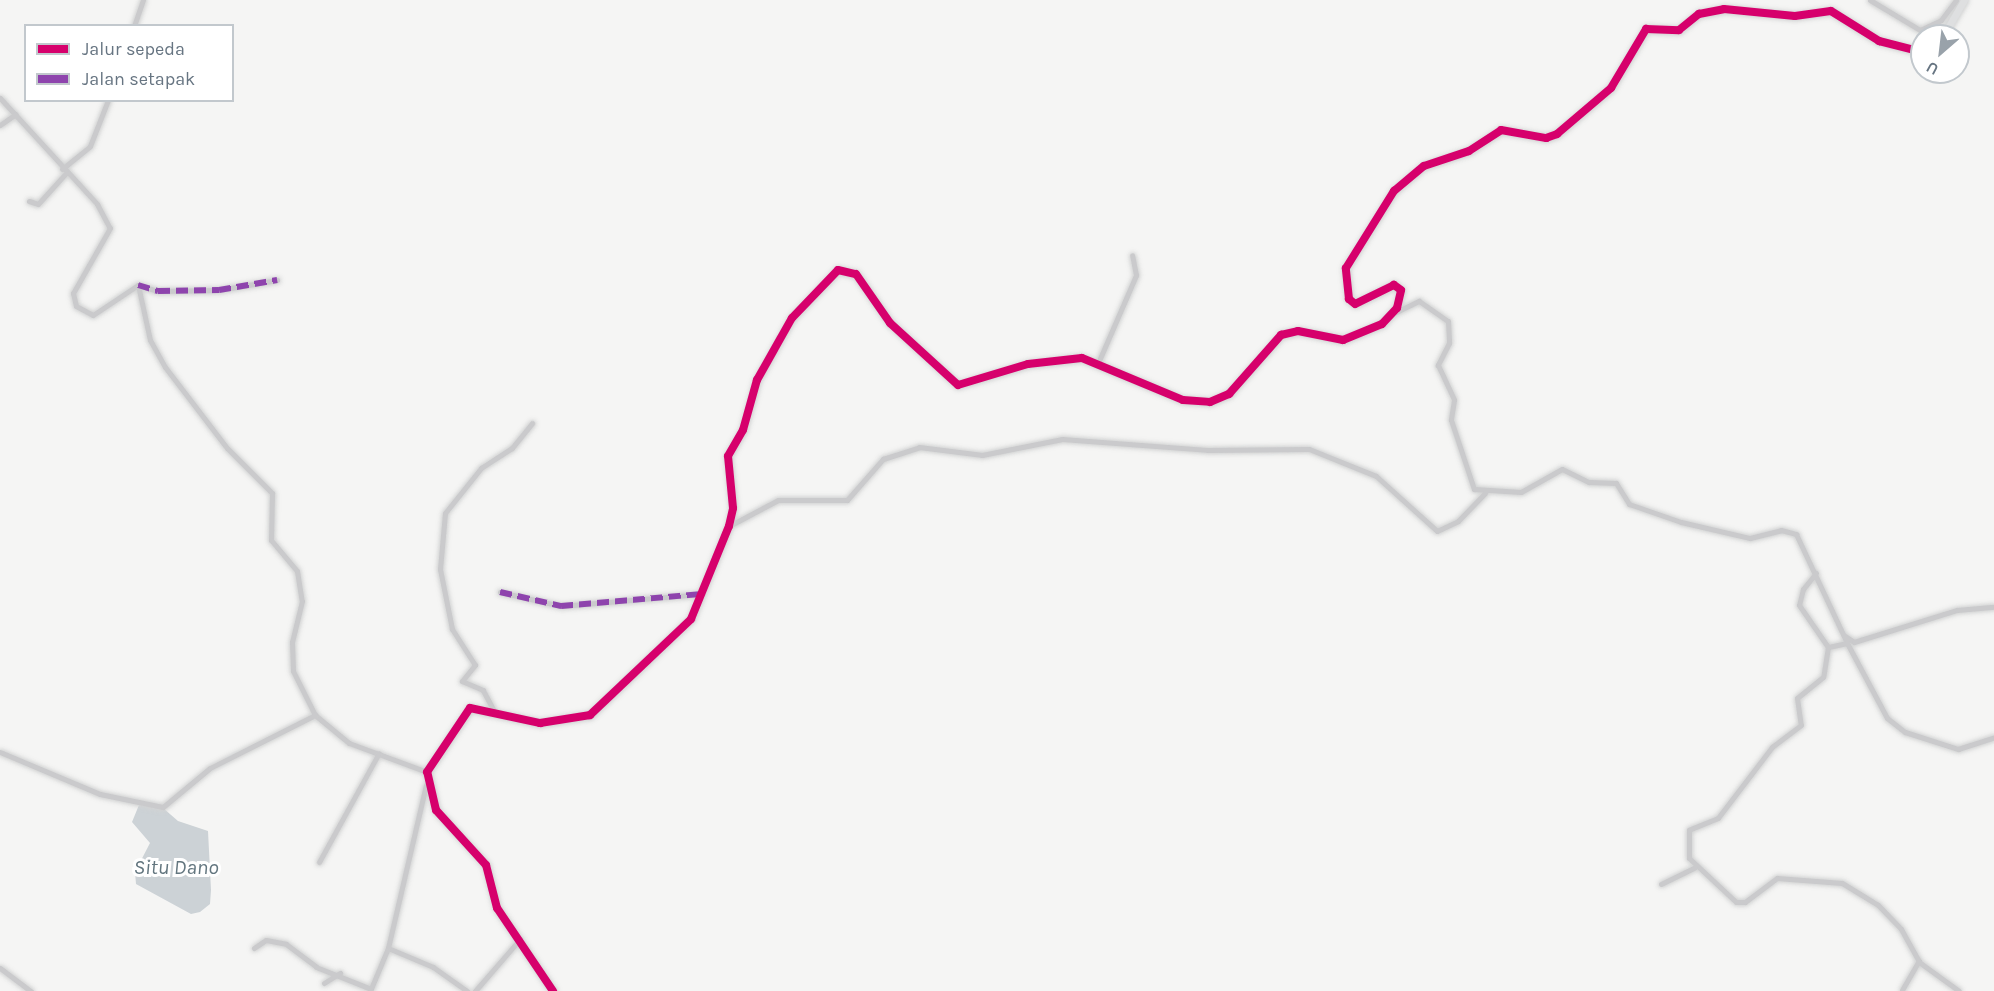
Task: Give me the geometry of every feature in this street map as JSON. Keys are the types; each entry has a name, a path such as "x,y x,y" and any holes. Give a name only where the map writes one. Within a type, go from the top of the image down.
{"street":[{"path":"135,24 143,0"},
{"path":"1870,0 1920,30 1941,20 1956,0"},
{"path":"1950,24 1964,0"},
{"path":"1394,313 1401,301 1399,287 1355,304 1349,299 1346,268 1394,191 1424,166 1469,151 1501,130 1546,138 1557,134 1611,88 1646,28 1679,30 1700,14 1724,9 1795,16 1831,10 1879,41 1910,49"},
{"path":"0,98 64,171 97,204 110,233 73,294 76,306 93,315 138,285"},
{"path":"29,201 38,204 64,171 90,146 107,102"},
{"path":"0,125 16,114"},
{"path":"1098,363 1136,275 1132,255"},
{"path":"254,948 266,940 286,944 316,967 340,973 370,990 388,948 426,785 427,772 461,715 476,706 495,713 540,723 590,715 691,619 729,526 728,456 742,430 757,380 787,325 838,270 856,274 890,322 958,385 1033,363 1082,358 1183,400 1210,402 1229,394 1281,335 1299,331 1332,340 1354,338 1394,313 1419,301 1448,321 1450,338 1439,371 1454,400 1451,420 1471,486 1485,493 1524,491 1562,469 1589,482 1616,483 1629,504 1681,522 1750,538 1788,530 1805,546 1847,643 1887,718 1905,732 1958,749 1994,736"},
{"path":"138,285 158,291 219,290 277,280"},
{"path":"138,285 150,340 165,367 227,448 272,493 271,540 297,571 302,601 292,642 293,671 315,715 333,733 427,772"},
{"path":"495,713 483,690 462,681 475,665 452,629 440,569 445,513 481,468 512,448 531,423"},
{"path":"729,526 778,500 847,500 883,459 919,447 982,455 1067,439 1207,450 1309,449 1376,476 1437,531 1458,521 1485,493"},
{"path":"1816,573 1803,589 1799,605 1828,647 1823,677 1797,698 1801,724 1772,747 1718,818 1688,832 1687,852 1694,868 1736,902 1745,902 1777,878 1842,884 1878,905 1920,959 1959,991"},
{"path":"500,592 561,606 702,594"},
{"path":"1837,622 1854,642 1958,610 1994,607"},
{"path":"1828,647 1847,643"},
{"path":"0,752 100,794 163,807 210,768 315,715"},
{"path":"319,862 379,753"},
{"path":"426,785 441,817 486,865 497,908 553,991"},
{"path":"1661,884 1694,868"},
{"path":"475,991 520,939"},
{"path":"388,948 433,967 467,991"},
{"path":"1902,990 1920,959"},
{"path":"0,968 31,991"},
{"path":"324,983 340,973"}],"water":[{"name":"Situ Dano","path":"139,805 163,808 178,821 208,831 210,904 200,912 191,914 136,884 135,872 150,843 132,822"}],"marked path":[{"path":"138,285 158,291 219,290 277,280"},
{"path":"500,592 561,606 702,594"}],"cycle path":[{"path":"553,991 497,908 486,865 436,810 427,772 470,708 540,723 590,715 691,619 729,526 733,508 728,456 743,430 757,380 792,318 838,270 856,274 890,323 958,385 1028,364 1082,358 1183,400 1210,402 1229,394 1281,335 1298,331 1343,340 1382,324 1397,308 1401,290 1394,285 1355,304 1349,299 1346,268 1394,191 1424,166 1469,151 1501,130 1546,138 1557,134 1611,88 1646,29 1679,30 1699,14 1724,9 1795,16 1831,11 1879,41 1910,49"}]}
